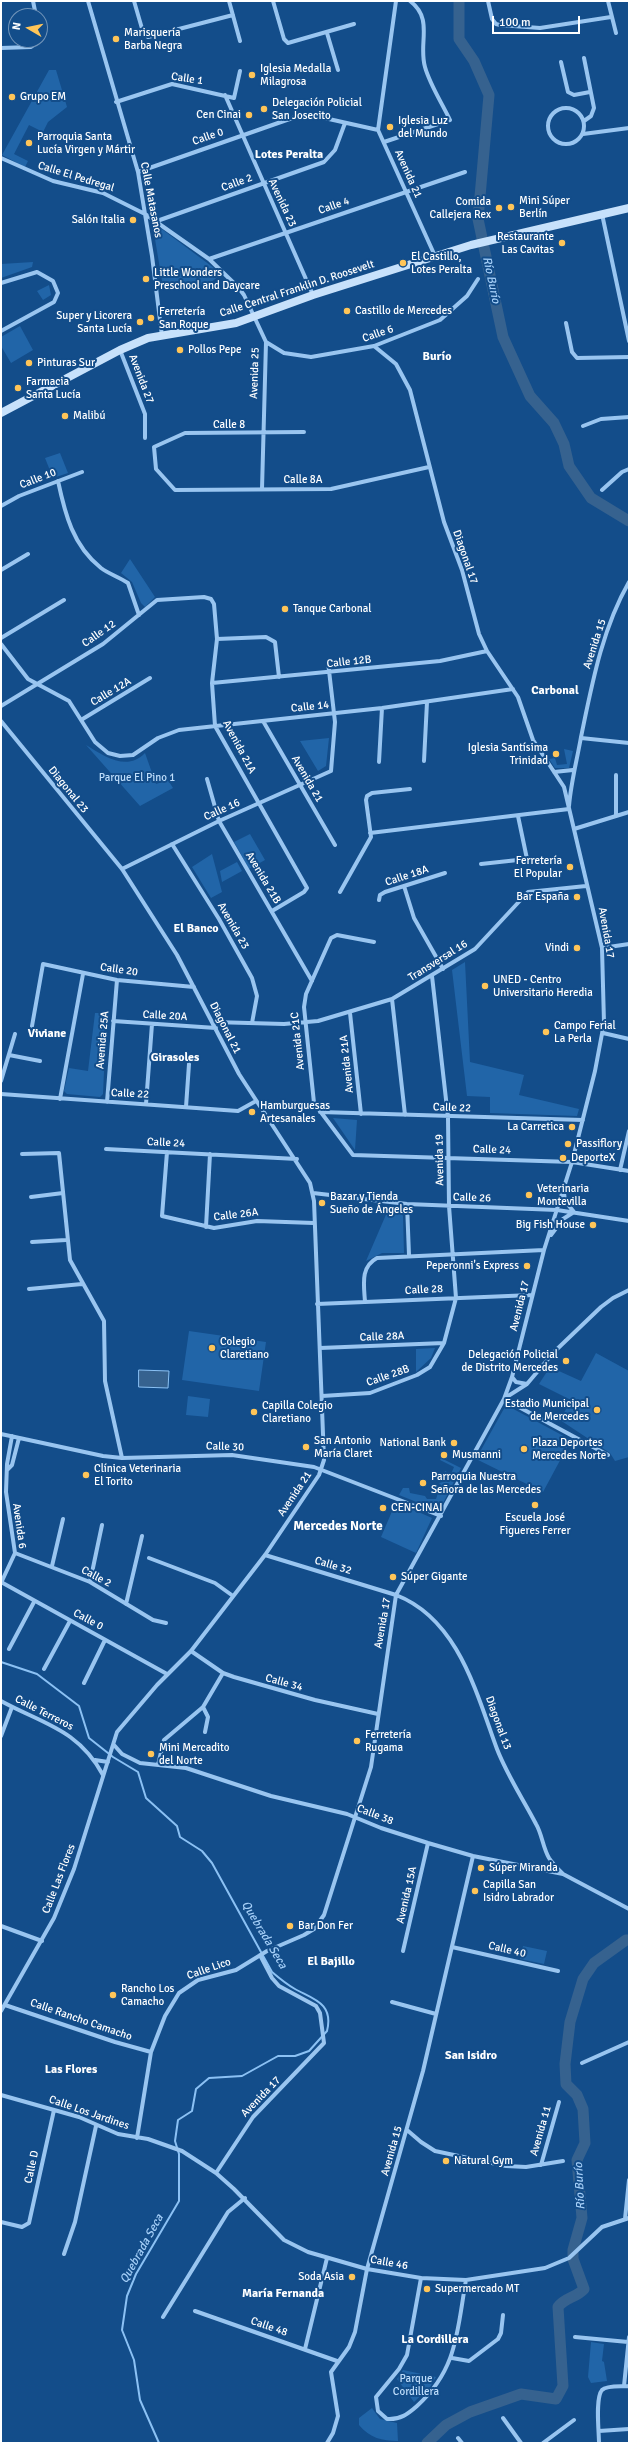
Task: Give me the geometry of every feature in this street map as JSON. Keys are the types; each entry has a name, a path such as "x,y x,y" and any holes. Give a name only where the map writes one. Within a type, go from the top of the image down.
{"main road":[{"path":"602,214 629,208"},
{"name":"Calle Central Franklin D. Roosevelt","path":"1,413 120,350 148,338 236,323 313,295 471,245 602,214"}],"street":[{"name":"Calle Matasanos","path":"88,1 116,102 138,172 162,336"},
{"path":"134,1 143,32 148,38 233,15"},
{"path":"229,1 240,41"},
{"path":"275,1 286,42 292,44 354,24"},
{"path":"378,130 396,1"},
{"path":"384,142 450,120 426,71 423,56 425,24 418,9 410,1"},
{"path":"488,1 492,19 496,24 500,25 540,28 611,17"},
{"path":"608,1 616,33"},
{"path":"327,33 338,70"},
{"path":"584,58 594,108 591,116 584,121"},
{"path":"561,62 568,92 574,96 590,92"},
{"name":"Calle 1","path":"116,102 172,84 234,98 240,71"},
{"name":"Avenida 23","path":"225,95 262,184 313,295"},
{"path":"569,108 581,115 584,121 583,134 575,143 561,144 550,136 548,122 556,111 569,108"},
{"name":"Calle 0","path":"138,172 305,114 378,130"},
{"name":"Calle 2","path":"157,221 324,162 335,150 345,123"},
{"path":"583,134 629,128"},
{"name":"Avenida 21","path":"378,130 435,256"},
{"name":"Calle El Pedregal","path":"1,158 53,181 104,193 145,214"},
{"name":"Calle 4","path":"209,259 465,172"},
{"name":"Avenida 25","path":"145,214 209,259 238,287 244,295 266,342 262,434 262,489"},
{"path":"602,214 629,341"},
{"path":"1,283 31,273 43,274 53,281 57,287 56,298 1,331"},
{"name":"Calle 6","path":"266,342 284,353 311,357 374,346 440,320 467,296 478,279"},
{"path":"566,323 572,352 577,358 629,357"},
{"name":"Diagonal 17","path":"374,346 396,364 410,390 445,526 462,570 479,634 487,651 522,705 533,740 554,772"},
{"name":"Avenida 27","path":"120,350 144,414 145,438"},
{"path":"583,426 601,419 629,417"},
{"name":"Calle 8","path":"175,490 156,469 153,449 156,445 185,434 262,434 304,432"},
{"name":"Calle 8A","path":"175,490 331,489 429,467"},
{"path":"602,490 622,472 629,468"},
{"name":"Calle 10","path":"1,506 82,472"},
{"path":"58,481 66,517 77,539 95,563 128,583 139,615"},
{"path":"1,570 28,554"},
{"name":"Avenida 15","path":"569,809 573,770 596,666 620,597 629,582"},
{"name":"Calle 12","path":"1,706 103,644 157,600 204,597 211,599"},
{"name":"Avenida 21A","path":"211,599 214,604 217,639 212,683 215,726 306,888 304,892 272,911"},
{"path":"1,638 64,600"},
{"path":"217,639 266,637 272,639 275,642 279,677"},
{"path":"1,644 28,679 36,685 69,701 81,720"},
{"name":"Calle 12B","path":"212,683 440,662 487,651"},
{"path":"328,662 334,714"},
{"name":"Calle 12A","path":"81,720 150,678"},
{"name":"Calle 14","path":"81,720 102,749 114,755 133,755 169,733 215,726 382,708 513,689"},
{"path":"424,761 427,702"},
{"path":"379,762 382,708"},
{"name":"Calle 16","path":"122,869 219,821 331,771 334,714"},
{"name":"Diagonal 23","path":"1,721 122,869"},
{"name":"Avenida 21","path":"263,721 335,845"},
{"path":"581,738 629,743"},
{"path":"554,772 573,770"},
{"name":"Avenida 17","path":"267,1951 304,1935 319,1924 330,1902 355,1818 372,1768 378,1714 396,1595 441,1516 504,1399 512,1377 544,1250 565,1186 583,1120 603,1033 602,948 586,886 564,787 554,772"},
{"path":"616,775 616,816"},
{"name":"Avenida 21B","path":"207,779 219,821 312,981"},
{"path":"340,892 371,837 366,800 367,796 372,793 410,789"},
{"path":"370,833 569,809"},
{"path":"574,829 629,812"},
{"path":"481,864 527,859 518,816"},
{"name":"Avenida 23","path":"172,844 219,919 252,978 256,996 252,1023"},
{"name":"Diagonal 21","path":"122,869 177,955 239,1074 256,1102 297,1159 313,1193"},
{"name":"Calle 18A","path":"379,900 380,895 385,892 445,873"},
{"path":"404,886 414,918 443,969"},
{"name":"Transversal 16","path":"305,1022 350,1013 392,1000 475,949 528,892 586,886"},
{"name":"Avenida 21C","path":"353,1155 314,1103 304,1007 306,994 331,938 337,935 374,942"},
{"path":"602,948 629,944"},
{"name":"Calle 20","path":"32,1026 43,964 83,974 117,980 194,987"},
{"path":"60,1099 83,974"},
{"name":"Avenida 19","path":"432,976 448,1117 449,1206 456,1298 444,1343"},
{"name":"Avenida 25A","path":"107,1102 117,980"},
{"path":"392,1000 405,1115"},
{"name":"Avenida 21A","path":"350,1013 361,1114"},
{"name":"Calle 20A","path":"113,1021 216,1028"},
{"path":"213,1022 305,1022"},
{"path":"146,1104 152,1024"},
{"path":"603,1033 629,1039"},
{"path":"1,1081 15,1034"},
{"path":"9,1055 40,1062"},
{"path":"186,1107 189,1064"},
{"name":"Calle 22","path":"1,1094 238,1111 256,1102"},
{"name":"Calle 22","path":"320,1112 583,1120"},
{"path":"620,1170 629,1131"},
{"name":"Calle 24","path":"106,1149 297,1159"},
{"name":"Calle 26A","path":"167,1152 162,1216 206,1227 221,1229 242,1222 257,1221 314,1223"},
{"path":"22,1154 59,1153 66,1240 70,1260 82,1284 104,1321 105,1381 122,1458"},
{"path":"206,1227 210,1154"},
{"name":"Calle 24","path":"353,1155 572,1162 629,1171"},
{"path":"548,1240 558,1224 574,1212 565,1201 565,1186"},
{"path":"31,1197 63,1193"},
{"name":"Avenida 21","path":"113,1747 122,1726 166,1674 191,1651 265,1555 322,1469 324,1460 322,1396 313,1193"},
{"name":"Calle 26","path":"313,1193 407,1204 557,1210 629,1221"},
{"path":"407,1204 409,1255"},
{"path":"32,1242 66,1240"},
{"path":"365,1302 364,1272 371,1261 386,1256 544,1250"},
{"path":"29,1289 82,1284"},
{"path":"608,1455 504,1399 526,1384 554,1352 590,1317 613,1298 629,1290"},
{"name":"Calle 28","path":"317,1304 532,1295"},
{"name":"Calle 28A","path":"320,1348 444,1343"},
{"name":"Calle 28B","path":"322,1396 370,1393 417,1375 430,1367 444,1343"},
{"path":"512,1377 516,1382 526,1384"},
{"name":"Calle 30","path":"1,1434 102,1456 122,1458 232,1455 322,1469 441,1516"},
{"name":"Avenida 6","path":"1,1582 15,1553 6,1492 7,1470 12,1436"},
{"name":"Avenida 6","path":"7,1470 12,1465 18,1438"},
{"path":"52,1566 62,1520"},
{"path":"90,1582 102,1525"},
{"path":"126,1604 142,1536"},
{"name":"Calle 2","path":"15,1553 52,1566 90,1582 153,1620 166,1623"},
{"name":"Calle 32","path":"265,1555 396,1595"},
{"path":"149,1558 215,1583 233,1596"},
{"name":"Calle 0","path":"1,1582 34,1602 166,1674"},
{"name":"Diagonal 13","path":"396,1595 412,1601 432,1617 466,1668 481,1701 497,1750 537,1825 549,1857 563,1874"},
{"path":"9,1649 34,1602"},
{"path":"44,1668 70,1621"},
{"path":"84,1683 105,1640"},
{"name":"Calle 34","path":"191,1651 223,1673 282,1692 378,1714"},
{"path":"158,1765 164,1740 203,1707 223,1673"},
{"name":"Calle Terreros","path":"1,1701 69,1734 95,1760 103,1775"},
{"path":"1,1736 12,1707"},
{"path":"203,1707 208,1717 204,1732"},
{"name":"Calle 38","path":"113,1747 128,1758 140,1763 186,1768 264,1794 355,1818 428,1843 473,1856 563,1874 629,1909"},
{"name":"Calle Las Flores","path":"1,2011 42,1941 74,1869 113,1747"},
{"path":"95,1760 108,1760"},
{"name":"Avenida 15A","path":"403,1951 428,1843"},
{"name":"Avenida 15","path":"327,2443 333,2433 338,2416 336,2397 330,2376 337,2361 349,2346 355,2332 367,2269 407,2130 473,1856"},
{"path":"1,1926 42,1941"},
{"name":"Calle 40","path":"452,1947 558,1971"},
{"name":"Calle Lico","path":"137,2138 151,2052 165,2016 179,1993 186,1986 215,1974 236,1970 267,1951"},
{"name":"Avenida 17","path":"216,2173 253,2117 320,2050 324,2043 320,2012 316,2006 279,1986 272,1978 260,1955"},
{"path":"392,2002 436,2014"},
{"name":"Calle Rancho Camacho","path":"5,2005 114,2042 151,2052"},
{"path":"582,2063 629,2042"},
{"name":"Calle Los Jardines","path":"1,2095 79,2117 96,2126 170,2146"},
{"name":"Avenida 11","path":"541,2165 559,2102"},
{"name":"Calle D","path":"1,2222 26,2226 54,2110"},
{"path":"64,2254 74,2222 96,2126"},
{"path":"407,2130 435,2151 506,2166 541,2165 563,2161"},
{"name":"Calle 46","path":"170,2146 182,2151 216,2173 245,2198 284,2240 327,2258 367,2269 421,2278 466,2280 545,2268 569,2258 602,2227 627,2218"},
{"path":"627,2218 629,2180"},
{"path":"163,2317 228,2212 245,2198"},
{"path":"305,2349 327,2258"},
{"path":"421,2278 407,2355 399,2369 376,2398 378,2411 388,2419 395,2420 402,2417 428,2396 452,2358 466,2280"},
{"name":"Calle 48","path":"196,2310 337,2361"},
{"path":"452,2358 469,2361 498,2339 501,2333 504,2315"},
{"path":"575,2337 628,2342"},
{"path":"624,2386 629,2337"},
{"path":"599,2443 598,2399 602,2390 607,2388 629,2386"},
{"path":"502,2418 521,2443"},
{"path":"543,2443 574,2420"},
{"path":"599,2431 629,2429"},
{"path":"554,2436 555,2443"},
{"path":"458,2438 462,2443"}],"green space":[{"path":"49,70 56,70 67,107 48,122 43,132 29,125 14,154 28,161 25,167 2,155"},
{"path":"155,224 222,274 207,285 163,287 153,227"},
{"path":"33,262 32,267 1,278 1,264"},
{"path":"49,285 51,295 43,300 37,291"},
{"path":"20,326 33,350 11,363 1,346 1,337"},
{"path":"60,453 68,473 53,478 45,458"},
{"path":"130,559 155,597 145,607 141,603 132,582 121,573"},
{"path":"329,738 326,766 318,771 300,741"},
{"name":"Parque El Pino 1","path":"86,745 100,754 123,762 138,759 145,753 156,784 168,780 173,788 140,806"},
{"path":"564,749 573,751 569,768 555,768 549,759 555,758 557,765 567,764"},
{"path":"250,834 265,860 249,869 234,842"},
{"path":"212,854 222,892 211,898 192,867"},
{"path":"237,862 242,871 222,882 220,871"},
{"path":"465,962 470,1062 524,1075 519,1095 579,1109 577,1116 490,1113 490,1097 467,1096 452,970"},
{"path":"95,1013 108,1013 105,1058 100,1061 99,1067 104,1071 103,1094 100,1097 67,1094 64,1091 69,1068 88,1071"},
{"path":"333,1118 357,1120 355,1150"},
{"path":"388,1210 399,1210 403,1216 404,1253 382,1253 366,1261"},
{"path":"189,1331 266,1342 259,1391 182,1380"},
{"path":"435,1348 431,1358 416,1372 416,1349"},
{"name":"Estadio Municipal de Mercedes","path":"596,1353 629,1371 629,1457 615,1461 610,1453 560,1420 571,1400 539,1384 550,1367 581,1381"},
{"path":"188,1396 210,1399 208,1417 186,1415"},
{"name":"Plaza Deportes Mercedes Norte","path":"506,1405 571,1440 543,1492 476,1459"},
{"path":"441,1458 461,1468 439,1511 399,1495 403,1488 409,1488 410,1493 425,1496 427,1499 436,1499 438,1493 435,1488 439,1490 441,1485 439,1483 443,1482 445,1471 451,1474 454,1467 440,1460"},
{"path":"396,1502 432,1518 416,1553 381,1537"},
{"path":"523,1946 547,1951 544,1964 520,1959"},
{"path":"591,2342 604,2344 602,2361 604,2362 607,2381 591,2383 588,2377"},
{"name":"Parque Cordillera","path":"403,2370 436,2377 430,2387 414,2402 397,2379"},
{"path":"372,2408 380,2419 397,2423 398,2441 372,2436 359,2425 359,2418"}],"shaded area":[{"path":"139,1370 169,1371 168,1388 139,1387"}],"waterway":[{"name":"Río Burío","path":"459,1 459,39 474,61 489,95 478,219 503,337 530,396 554,423 564,444 569,466 591,498 629,521"},
{"name":"Quebrada Seca","path":"1,1662 37,1674 79,1706 89,1738 113,1757 138,1772 146,1798 177,1826 180,1837 202,1851 212,1863 272,1972 295,1989 315,1999 325,2008 327,2014 327,2031 309,2051 295,2056 278,2056 242,2076 209,2078 196,2089 192,2111 178,2120 175,2141 179,2154 179,2201 136,2274 127,2296 122,2330 134,2360 140,2400 159,2443"},
{"name":"Río Burío","path":"427,2443 446,2425 470,2412 521,2394 556,2399 563,2386 558,2307 564,2301 578,2294 584,2289 573,2259 573,2250 582,2218 577,2160 585,2143 583,2109 577,2095 566,2084 565,2064 570,2022 583,1979 594,1963 626,1940 629,1940"}],"place":[{"name":"Marisquería Barba Negra","path":"116,39"},
{"name":"Iglesia Medalla Milagrosa","path":"252,75"},
{"name":"Grupo EM","path":"12,97"},
{"name":"Delegación Policial San Josecito","path":"264,109"},
{"name":"Cen Cinai","path":"249,115"},
{"name":"Iglesia Luz del Mundo","path":"390,127"},
{"name":"Parroquia Santa Lucía Virgen y Mártir","path":"29,143"},
{"name":"Mini Súper Berlín","path":"511,207"},
{"name":"Comida Callejera Rex","path":"499,208"},
{"name":"Salón Italia","path":"133,220"},
{"name":"Restaurante Las Cavitas","path":"562,243"},
{"name":"El Castillo, Lotes Peralta","path":"403,263"},
{"name":"Little Wonders Preschool and Daycare","path":"146,279"},
{"name":"Castillo de Mercedes","path":"347,311"},
{"name":"Ferretería San Roque","path":"151,318"},
{"name":"Super y Licorera Santa Lucía","path":"140,322"},
{"name":"Pollos Pepe","path":"180,350"},
{"name":"Pinturas Sur","path":"29,363"},
{"name":"Farmacia Santa Lucía","path":"18,388"},
{"name":"Malibú","path":"65,416"},
{"name":"Tanque Carbonal","path":"285,609"},
{"name":"Iglesia Santísima Trinidad","path":"556,754"},
{"name":"Ferretería El Popular","path":"570,867"},
{"name":"Bar España","path":"577,897"},
{"name":"Vindi","path":"577,948"},
{"name":"UNED - Centro Universitario Heredia","path":"485,986"},
{"name":"Campo Ferial La Perla","path":"546,1032"},
{"name":"Hamburguesas Artesanales","path":"252,1112"},
{"name":"La Carretica","path":"572,1127"},
{"name":"Passiflory","path":"568,1144"},
{"name":"DeporteX","path":"563,1158"},
{"name":"Veterinaria Montevilla","path":"529,1195"},
{"name":"Bazar y Tienda Sueño de Ángeles","path":"322,1203"},
{"name":"Big Fish House","path":"593,1225"},
{"name":"Peperonni's Express","path":"527,1266"},
{"name":"Colegio Claretiano","path":"212,1348"},
{"name":"Delegación Policial de Distrito Mercedes","path":"566,1361"},
{"name":"Estadio Municipal de Mercedes","path":"597,1410"},
{"name":"Capilla Colegio Claretiano","path":"254,1412"},
{"name":"National Bank","path":"454,1443"},
{"name":"San Antonio María Claret","path":"306,1447"},
{"name":"Plaza Deportes Mercedes Norte","path":"524,1449"},
{"name":"Musmanni","path":"444,1455"},
{"name":"Clínica Veterinaria El Torito","path":"86,1475"},
{"name":"Parroquia Nuestra Señora de las Mercedes","path":"423,1483"},
{"name":"Escuela José Figueres Ferrer","path":"535,1505"},
{"name":"CEN-CINAI","path":"383,1508"},
{"name":"Súper Gigante","path":"393,1577"},
{"name":"Ferretería Rugama","path":"357,1741"},
{"name":"Mini Mercadito del Norte","path":"151,1754"},
{"name":"Súper Miranda","path":"481,1868"},
{"name":"Capilla San Isidro Labrador","path":"475,1891"},
{"name":"Bar Don Fer","path":"290,1926"},
{"name":"Rancho Los Camacho","path":"113,1995"},
{"name":"Natural Gym","path":"446,2161"},
{"name":"Soda Asia","path":"352,2277"},
{"name":"Supermercado MT","path":"427,2289"}],"district":[{"name":"Lotes Peralta","path":"289,155"},
{"name":"Burío","path":"437,357"},
{"name":"Carbonal","path":"555,691"},
{"name":"El Banco","path":"196,929"},
{"name":"Viviane","path":"47,1034"},
{"name":"Girasoles","path":"175,1058"},
{"name":"Mercedes Norte","path":"338,1527"},
{"name":"El Bajillo","path":"331,1962"},
{"name":"San Isidro","path":"471,2056"},
{"name":"Las Flores","path":"71,2070"},
{"name":"María Fernanda","path":"283,2294"},
{"name":"La Cordillera","path":"435,2340"}]}
